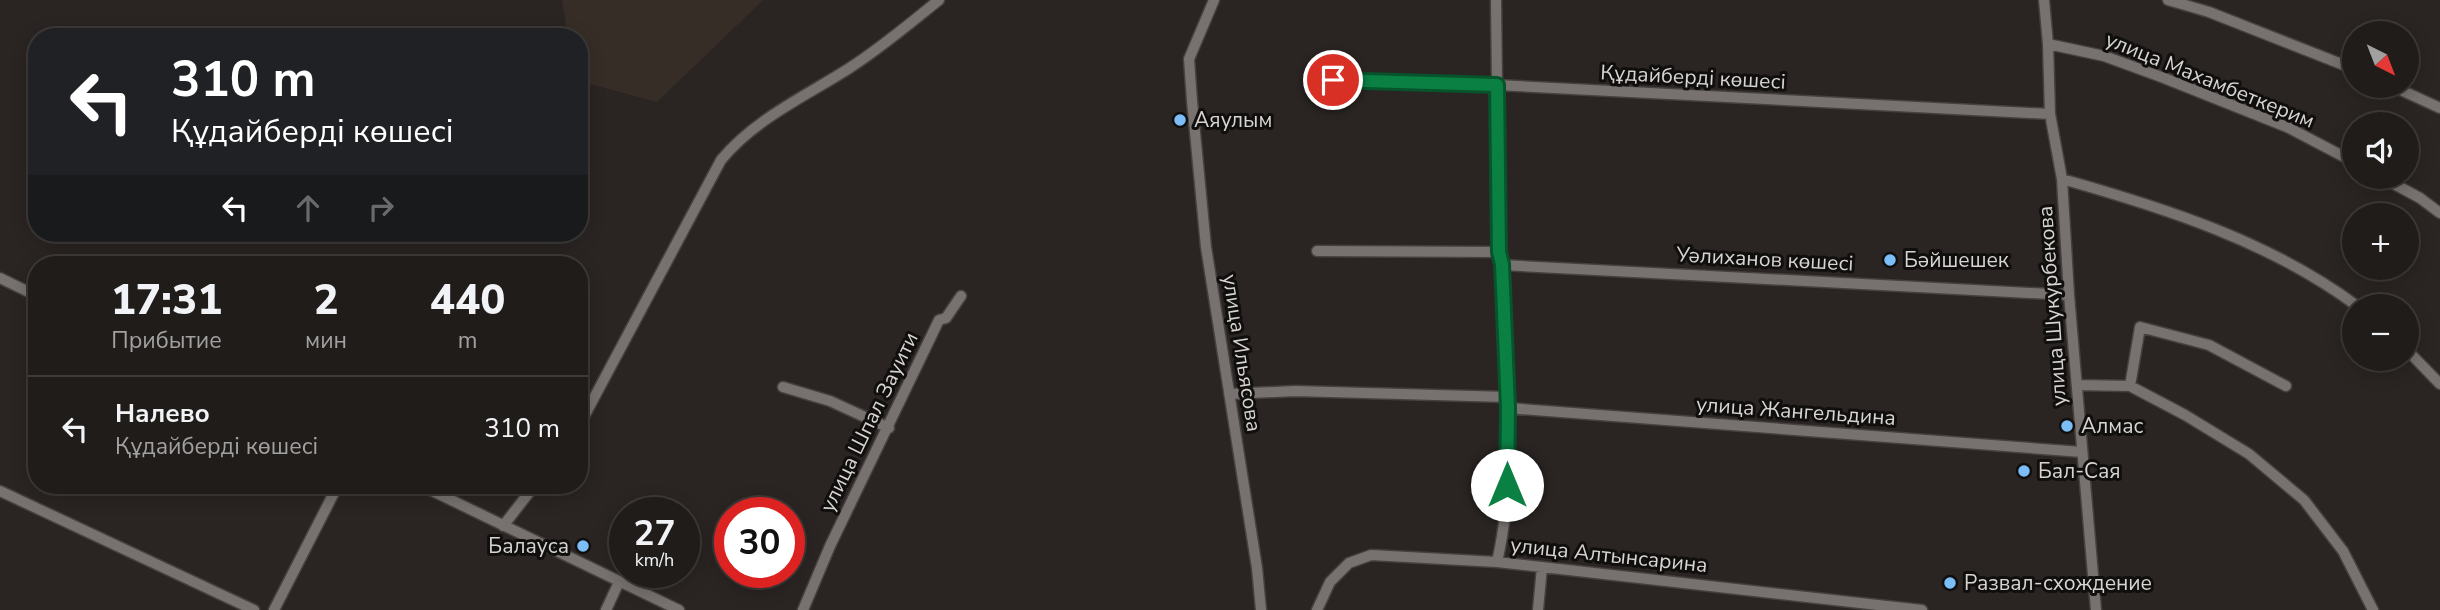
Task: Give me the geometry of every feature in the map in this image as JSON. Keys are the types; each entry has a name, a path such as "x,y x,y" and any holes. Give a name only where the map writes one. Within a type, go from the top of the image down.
{"street":[{"path":"588,409 721,160 729,150 760,123 888,43 939,0"},
{"name":"улица Ильясова","path":"1214,0 1189,59 1192,101 1206,247 1257,568 1261,610"},
{"path":"1496,0 1499,252 1502,264 1507,402 1504,529 1497,562"},
{"name":"улица Шукурбекова","path":"2044,0 2050,114 2062,179 2069,295 2096,610"},
{"path":"2168,0 2209,12 2342,64"},
{"name":"улица Махамбеткерим","path":"2048,44 2104,56 2164,78 2287,127 2342,156"},
{"name":"Құдайберді көшесі","path":"1333,80 1497,85 2050,114"},
{"path":"2418,98 2440,108"},
{"path":"2062,179 2150,206 2262,249 2326,283 2342,295"},
{"path":"2403,189 2440,213"},
{"path":"1317,251 1499,252"},
{"name":"Уәлиханов көшесі","path":"1502,264 2069,295"},
{"path":"0,278 28,292"},
{"name":"улица Шпал Зауити","path":"803,610 830,546 939,320 946,318 961,296"},
{"path":"2130,386 2140,327 2209,345 2286,386"},
{"path":"2419,362 2440,384"},
{"path":"2077,385 2130,386 2185,415 2249,454 2304,500 2343,551 2373,610"},
{"path":"783,387 830,401 888,428"},
{"name":"улица Жангельдина","path":"1229,394 1318,391 1507,402 2082,452"},
{"path":"0,491 254,610"},
{"path":"274,610 333,494"},
{"path":"438,494 609,578"},
{"path":"503,526 528,494"},
{"name":"улица Алтынсарина","path":"1317,610 1330,582 1349,563 1371,555 1497,562 1922,610"},
{"path":"1538,610 1542,567"},
{"path":"606,610 615,588"},
{"path":"631,588 679,610"}],"shaded area":[{"path":"562,0 763,0 657,102 588,83 588,28 567,28"}],"place":[{"name":"Аяулым","path":"1180,120"},
{"name":"Бәйшешек","path":"1890,260"},
{"name":"Алмас","path":"2067,426"},
{"name":"Бал-Сая","path":"2024,471"},
{"name":"Балауса","path":"583,546"},
{"name":"Развал-схождение","path":"1950,583"}],"route":[{"path":"1333,80 1497,85 1499,252 1502,264 1508,408 1507,485"}]}
